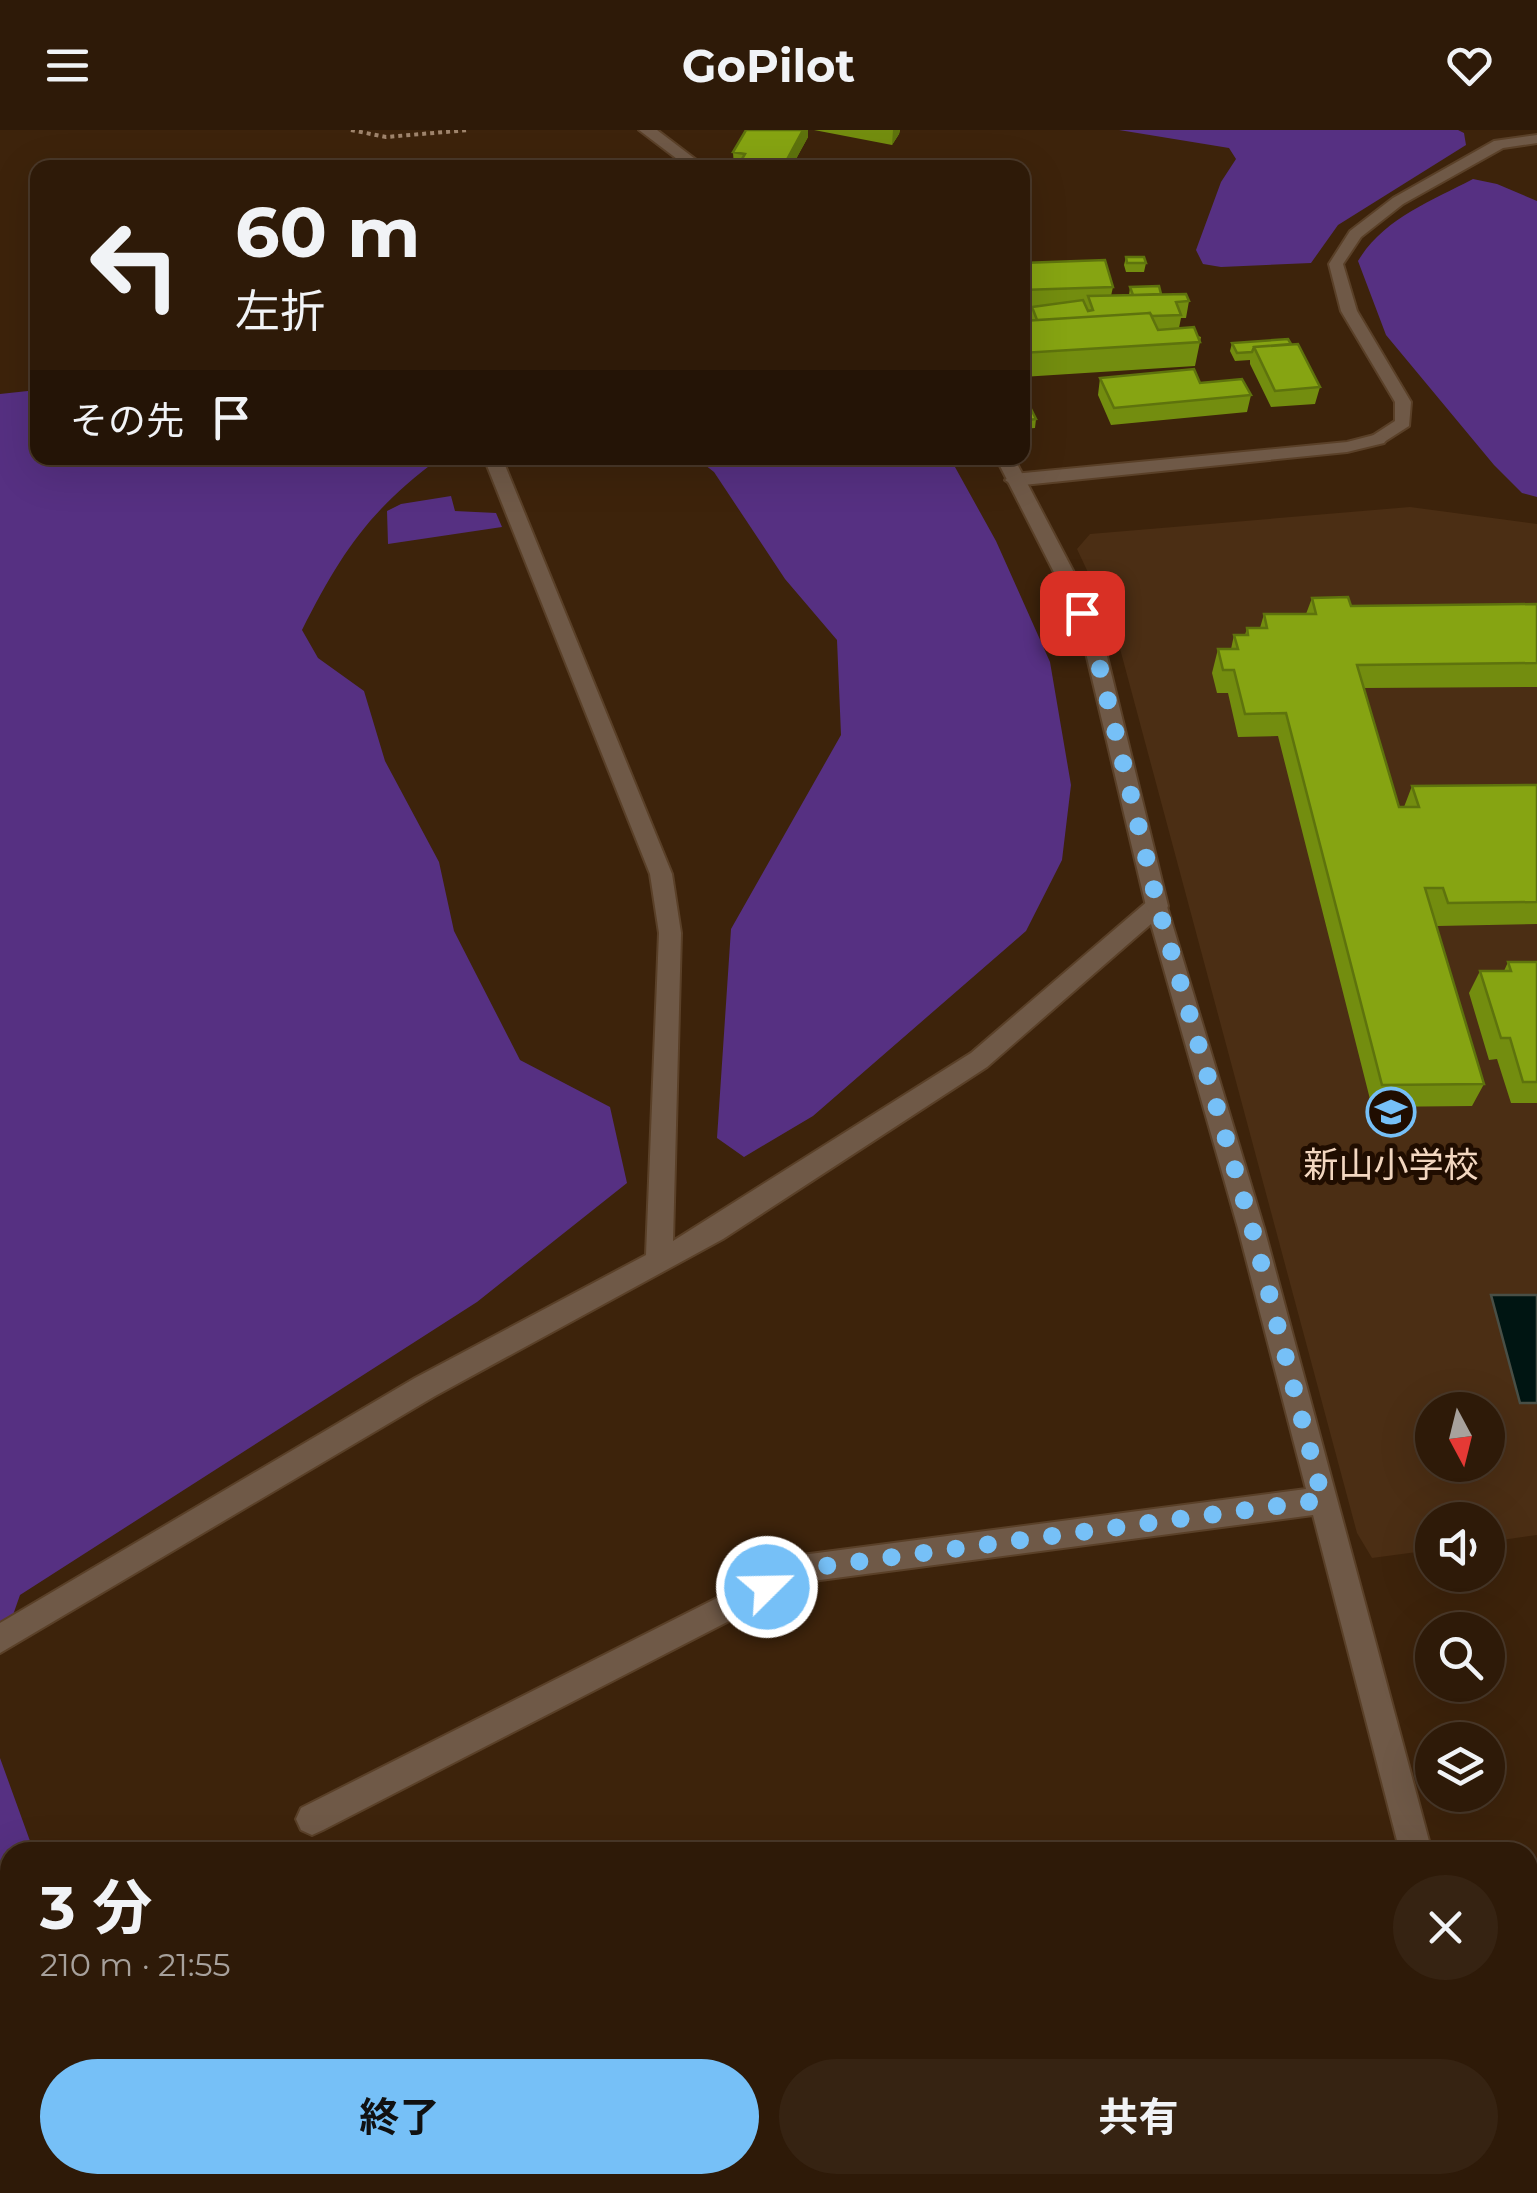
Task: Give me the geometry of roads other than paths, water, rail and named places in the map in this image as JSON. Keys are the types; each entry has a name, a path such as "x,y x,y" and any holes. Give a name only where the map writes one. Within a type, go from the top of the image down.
{"street":[{"path":"647,130 689,160"},
{"path":"1014,480 1347,446 1378,439"},
{"path":"496,465 661,874 670,933 659,1261"},
{"path":"1007,465 1070,586 1093,640 1158,906 1252,1228 1413,1842"},
{"path":"0,1639 425,1387 714,1231 979,1060 1158,906"},
{"path":"312,1819 802,1569 1323,1500"}],"lane":[{"path":"1378,439 1403,423 1403,402 1349,311 1336,264 1355,234 1398,201 1498,144 1537,139"}],"place":[{"name":"新山小学校","path":"1391,1112"}]}
